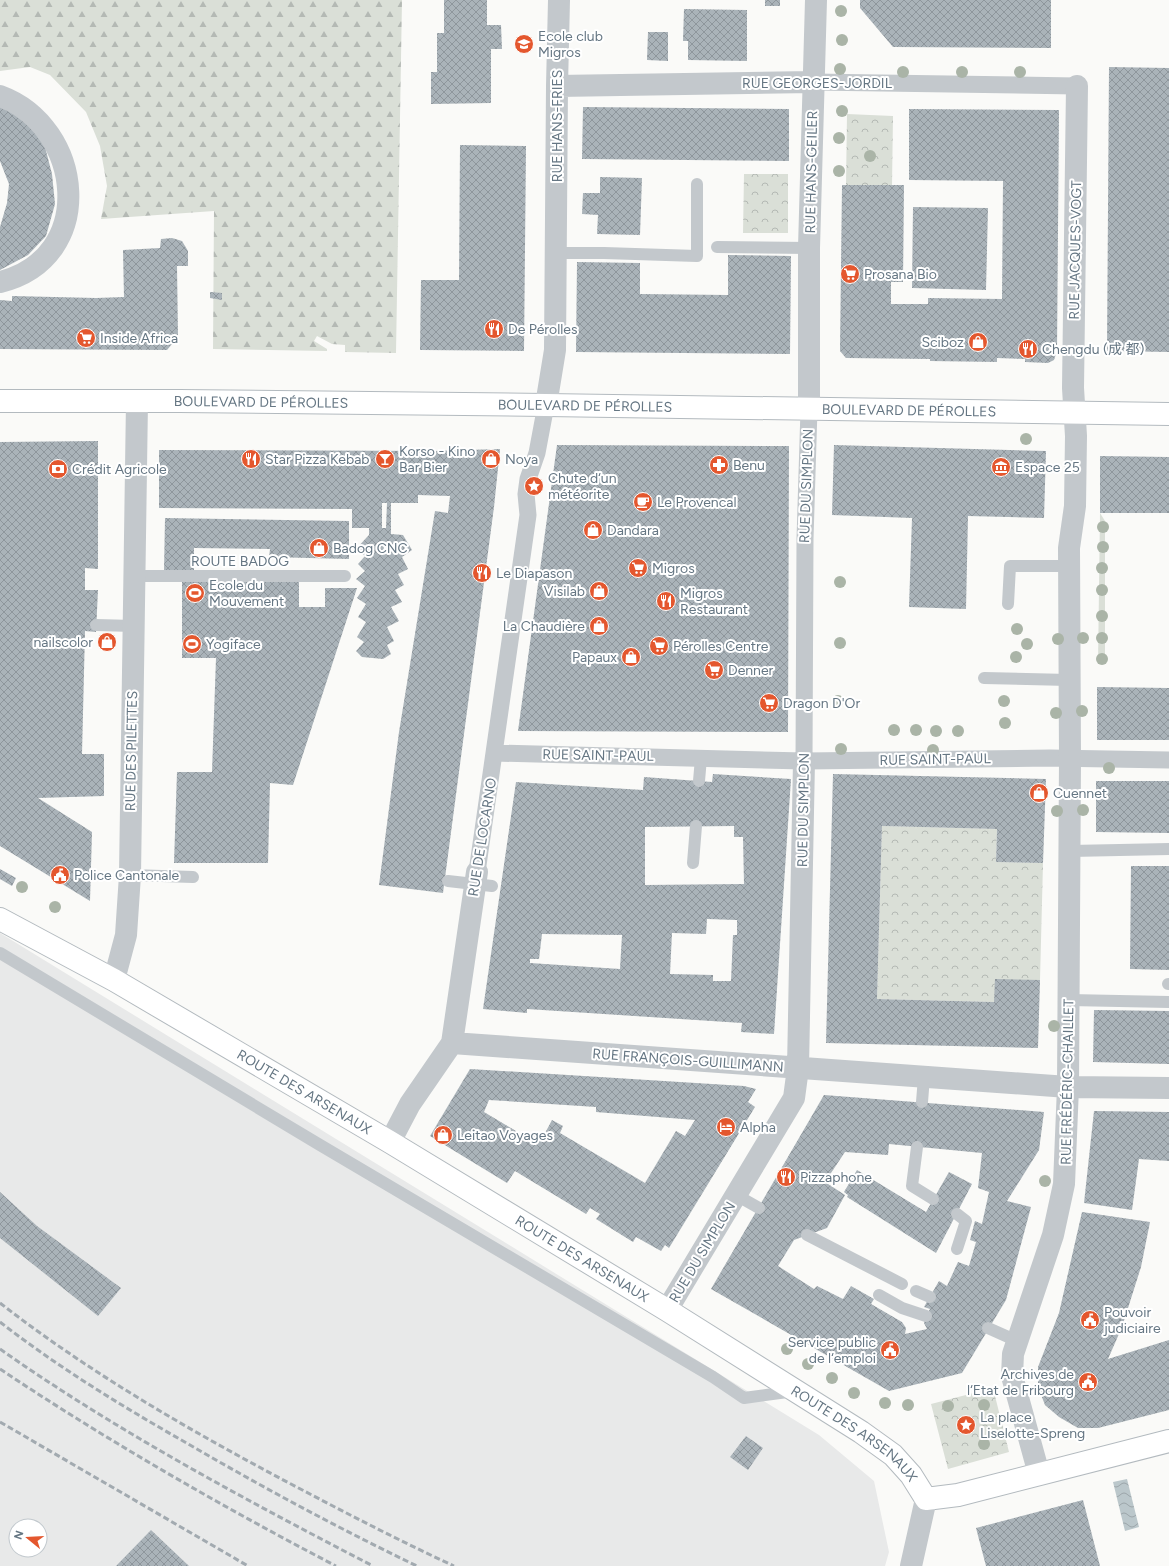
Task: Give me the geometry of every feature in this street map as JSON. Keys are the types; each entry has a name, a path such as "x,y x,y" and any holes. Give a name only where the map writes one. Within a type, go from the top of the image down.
{"main road":[{"name":"BOULEVARD DE PÉROLLES","path":"0,401 546,405 1169,414"},
{"name":"ROUTE DES ARSENAUX","path":"0,919 114,980 390,1142 667,1310 861,1432 893,1455 912,1475 926,1499"},
{"path":"926,1499 958,1495 1169,1441"}],"street":[{"name":"RUE HANS-FRIES","path":"546,405 555,350 559,0"},
{"name":"RUE HANS-GEILER","path":"809,408 809,248 816,0"},
{"name":"RUE GEORGES-JORDIL","path":"557,86 813,82 1077,86"},
{"name":"RUE JACQUES-VOGT","path":"1075,413 1073,388 1077,86"},
{"path":"0,96 18,104 34,117 56,145 65,169 68,209 66,221 60,238 44,259 21,274 0,282"},
{"name":"RUE DES PILETTES","path":"114,980 126,935 130,875 137,401"},
{"name":"RUE DE LOCARNO","path":"390,1142 410,1104 452,1043 481,881 495,753 528,515 526,494 528,479 537,453 546,405"},
{"name":"RUE DU SIMPLON","path":"667,1310 794,1098 798,1068 804,760 804,539 809,408"},
{"name":"RUE FRÉDÉRIC-CHAILLET","path":"1039,1474 1012,1376 1013,1354 1053,1235 1064,1184 1068,1087 1069,1000 1069,548 1075,506 1075,413"},
{"name":"RUE SAINT-PAUL","path":"495,753 804,760 1169,760"},
{"name":"RUE FRANÇOIS-GUILLIMANN","path":"452,1043 1068,1087 1169,1088"},
{"path":"911,1566 926,1499"}],"lane":[{"path":"556,253 698,256 697,184"},
{"name":"RUE HANS-GEILER","path":"717,247 809,248"},
{"path":"1008,604 1010,566 1069,566"},
{"name":"ROUTE BADOG","path":"135,576 345,576"},
{"path":"96,625 134,626"},
{"path":"984,678 1069,680"},
{"path":"699,781 701,758"},
{"path":"693,863 696,826"},
{"path":"1070,851 1169,849"},
{"path":"130,875 193,877"},
{"path":"448,881 481,881"},
{"path":"0,953 327,1149 713,1377 744,1398 796,1391"},
{"path":"1069,1000 1169,1002"},
{"path":"922,1102 924,1077"},
{"path":"917,1147 912,1186 933,1199"},
{"name":"RUE DU SIMPLON","path":"736,1195 758,1208"},
{"path":"957,1214 966,1221 957,1249"},
{"path":"807,1235 902,1284"},
{"path":"916,1291 930,1297"},
{"path":"879,1295 902,1308 926,1316"},
{"path":"988,1328 1017,1341"}],"shaded area":[{"path":"0,933 819,1435 874,1481 889,1552 885,1566 0,1566"}],"green space":[{"path":"0,0 402,0 396,353 345,352 345,345 332,344 317,336 314,341 327,349 327,351 213,349 214,211 101,219 107,186 100,146 86,112 50,75 30,67 0,71"},
{"path":"847,114 893,116 892,185 846,185"},
{"path":"744,174 788,174 788,233 743,233"},
{"path":"1100,513 1105,521 1105,664 1098,664"},
{"path":"882,826 997,829 996,862 1043,863 1040,980 994,1002 877,999"},
{"path":"993,1388 1009,1452 948,1469 931,1404"}],"water":[{"path":"1127,1479 1139,1527 1125,1531 1113,1482"}],"building":[{"path":"444,0 487,0 487,25 501,25 502,49 491,49 491,103 431,104 431,72 437,72 437,33 444,33"},
{"path":"765,0 780,0 780,6 765,6"},
{"path":"860,0 1051,0 1051,48 893,47 860,8"},
{"path":"684,9 747,10 747,61 688,60 688,41 683,41"},
{"path":"648,32 668,32 668,61 647,60"},
{"path":"1109,67 1169,68 1169,352 1107,351"},
{"path":"0,102 24,117 44,143 52,174 55,204 46,236 28,255 0,270 0,227 7,203 9,184 0,161"},
{"path":"583,107 789,109 789,161 582,159"},
{"path":"909,109 1059,110 1057,351 1054,360 1048,363 1025,362 1025,359 997,358 997,362 930,361 930,359 846,358 840,351 842,185 904,185 903,282 891,282 891,304 928,304 928,298 1002,299 1003,181 909,180"},
{"path":"460,145 526,146 524,351 420,350 421,280 459,280"},
{"path":"600,177 642,178 640,235 597,234 598,215 582,214 583,193 600,193"},
{"path":"913,207 988,208 986,290 912,288"},
{"path":"172,238 182,241 188,251 188,266 177,266 178,337 167,350 0,349 0,300 12,301 12,296 96,298 124,297 123,250 160,248 161,239"},
{"path":"728,255 791,256 790,354 576,352 577,262 640,263 640,294 728,295"},
{"path":"210,292 222,293 222,300 210,298"},
{"path":"98,441 98,569 85,568 85,590 98,590 96,632 85,631 82,754 104,754 104,796 38,798 92,832 90,901 0,846 0,442"},
{"name":"Pérolles Centre","path":"557,445 789,446 788,732 518,731"},
{"path":"834,445 1046,451 1044,518 968,516 966,609 909,607 912,518 832,515"},
{"path":"500,449 494,507 443,893 379,885 399,732 435,511 448,513 450,496 418,495 418,503 391,503 391,534 403,535 412,550 402,557 408,569 398,574 404,585 395,590 402,602 391,607 399,621 387,627 394,641 387,645 391,654 383,659 362,657 356,651 364,642 357,637 366,622 358,617 366,604 357,598 365,586 356,579 365,571 358,564 365,556 356,549 369,535 369,528 352,528 352,509 159,508 159,450 432,451","holes":["382,503 387,503 386,528 382,528"]},
{"path":"1100,456 1169,457 1169,513 1100,513"},
{"path":"165,518 349,521 349,559 269,557 270,549 194,548 194,571 164,571"},
{"path":"182,581 299,581 299,607 325,607 325,588 357,588 293,785 270,783 268,863 174,863 177,772 212,772 216,658 182,658"},
{"path":"1097,687 1169,688 1169,740 1097,740"},
{"path":"713,774 791,779 774,1034 741,1032 742,1023 527,1009 527,1013 483,1009 516,782 643,790 644,777 712,782","holes":["734,826 734,837 743,837 744,884 645,885 645,827","707,919 737,920 737,935 733,935 731,981 713,981 713,975 670,974 672,933 706,934","542,934 622,935 620,969 530,963 530,959 539,959"]},
{"path":"833,774 1046,779 1043,863 996,862 997,829 882,826 877,999 994,1002 995,979 1040,980 1038,1048 826,1043"},
{"path":"1096,781 1169,781 1169,833 1096,832"},
{"path":"1131,866 1169,866 1169,970 1130,969"},
{"path":"0,869 16,878 12,886 0,879"},
{"path":"1094,1010 1169,1011 1169,1064 1093,1062"},
{"path":"470,1069 744,1086 756,1089 748,1102 755,1107 669,1248 665,1245 661,1251 636,1237 633,1242 596,1219 600,1214 590,1208 586,1214 515,1171 507,1183 430,1136","holes":["489,1100 596,1107 596,1112 695,1120 685,1136 676,1131 645,1183 560,1133 563,1126 552,1120 544,1135 536,1131 531,1140 484,1112"]},
{"path":"824,1095 1044,1112 1039,1150 1007,1201 1031,1207 1006,1300 962,1373 889,1391 711,1289","holes":["889,1144 982,1153 978,1188 989,1192 982,1224 975,1221 970,1240 976,1242 969,1266 958,1262 947,1286 939,1281 924,1307 930,1309 924,1323 927,1329 905,1334 906,1328 902,1322 871,1304 874,1299 851,1286 843,1299 817,1286 814,1289 778,1266 794,1240 827,1228 845,1195 825,1182 845,1152 888,1155"]},
{"path":"1094,1111 1169,1112 1169,1161 1139,1159 1132,1210 1084,1203"},
{"path":"857,1170 926,1212 949,1172 972,1184 936,1253 847,1197 848,1195 844,1192"},
{"path":"0,1192 37,1226 121,1288 98,1316 0,1238"},
{"name":"Pouvoir judiciaire","path":"1082,1212 1150,1222 1141,1267 1122,1327 1108,1359 1169,1340 1169,1410 1098,1428 1078,1428 1059,1417 1045,1405 1038,1387 1038,1367 1059,1313"},
{"path":"746,1436 763,1448 748,1470 730,1457"},
{"path":"1083,1500 1100,1566 986,1566 976,1528"},
{"path":"151,1530 189,1566 116,1566"}],"railway":[{"path":"0,1303 69,1353 177,1421 310,1494 454,1566"},
{"path":"0,1322 69,1371 166,1431 302,1508 417,1566"},
{"path":"0,1349 90,1409 136,1437 230,1490 373,1566"},
{"path":"0,1369 82,1422 165,1472 336,1566"},
{"path":"0,1422 248,1566"}],"place":[{"name":"Ecole club Migros","path":"524,44"},
{"name":"Prosana Bio","path":"850,274"},
{"name":"De Pérolles","path":"494,329"},
{"name":"Inside Africa","path":"86,338"},
{"name":"Sciboz","path":"978,342"},
{"name":"Chengdu (成 都)","path":"1028,349"},
{"name":"Star Pizza Kebab","path":"251,459"},
{"name":"Korso - Kino Bar Bier","path":"385,459"},
{"name":"Noya","path":"491,459"},
{"name":"Benu","path":"719,465"},
{"name":"Espace 25","path":"1001,467"},
{"name":"Crédit Agricole","path":"58,469"},
{"name":"Chute d‘un météorite","path":"534,486"},
{"name":"Le Provencal","path":"643,502"},
{"name":"Dandara","path":"593,530"},
{"name":"Badog CNC","path":"319,548"},
{"name":"Migros","path":"638,568"},
{"name":"Le Diapason","path":"482,573"},
{"name":"Visilab","path":"599,591"},
{"name":"Ecole du Mouvement","path":"195,593"},
{"name":"Migros Restaurant","path":"666,601"},
{"name":"La Chaudière","path":"599,626"},
{"name":"nailscolor","path":"107,642"},
{"name":"Yogiface","path":"192,644"},
{"name":"Pérolles Centre","path":"659,646"},
{"name":"Papaux","path":"631,657"},
{"name":"Denner","path":"714,670"},
{"name":"Dragon D'Or","path":"769,703"},
{"name":"Cuennet","path":"1039,793"},
{"name":"Police Cantonale","path":"60,875"},
{"name":"Alpha","path":"726,1127"},
{"name":"Leitao Voyages","path":"443,1135"},
{"name":"Pizzaphone","path":"786,1177"},
{"name":"Pouvoir judiciaire","path":"1090,1320"},
{"name":"Service public de l‘emploi","path":"890,1350"},
{"name":"Archives de l‘Etat de Fribourg","path":"1088,1382"},
{"name":"La place Liselotte-Spreng","path":"966,1425"}]}
